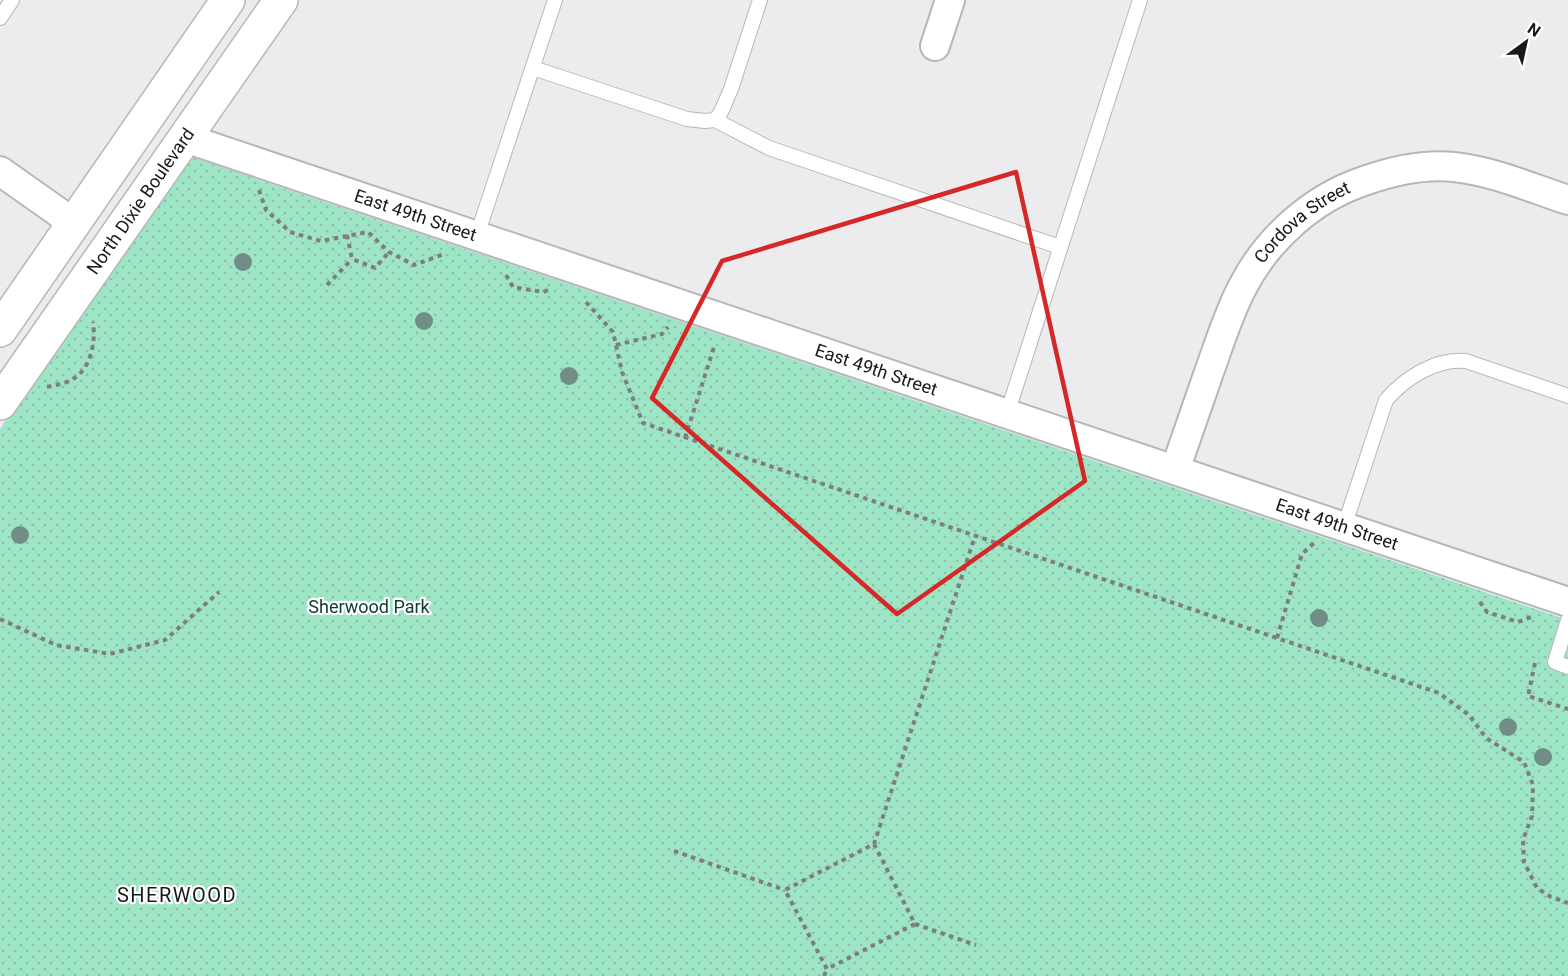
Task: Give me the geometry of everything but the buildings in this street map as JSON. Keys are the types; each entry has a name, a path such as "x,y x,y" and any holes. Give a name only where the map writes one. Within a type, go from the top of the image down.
{"main road":[{"path":"0,330 228,0"},
{"name":"North Dixie Boulevard","path":"0,403 281,0"}],"street":[{"path":"935,46 950,0"},
{"name":"East 49th Street","path":"185,138 1175,470 1333,532 1568,602"},
{"name":"Cordova Street","path":"1175,470 1224,329 1244,285 1261,258 1288,227 1317,204 1346,187 1378,176 1419,168 1453,167 1480,172 1568,200"},
{"path":"0,171 75,224"}],"lane":[{"path":"0,18 12,0"},
{"path":"477,235 555,0"},
{"path":"715,120 729,96 760,0"},
{"path":"1007,414 1140,0"},
{"path":"533,68 687,119 715,120 769,148 1060,247"},
{"path":"1333,532 1386,400 1396,389 1417,374 1455,360 1466,361 1568,396"},
{"path":"1568,620 1555,662 1568,667"}],"path":[{"path":"258,189 266,210 290,232 321,241 368,232 389,252 414,265 452,251"},
{"path":"347,235 352,259"},
{"path":"352,259 375,268 389,252"},
{"path":"327,285 352,259"},
{"path":"503,269 513,287 543,292 559,286"},
{"path":"582,298 613,332 622,372 643,423 1439,693 1469,715 1486,738 1524,762 1533,785 1532,816 1523,840 1524,862 1537,888 1551,897 1568,903"},
{"path":"43,389 72,380 87,366 95,336 92,316"},
{"path":"616,345 662,333 676,320"},
{"path":"685,438 714,347 711,339"},
{"path":"1277,638 1302,554 1333,532"},
{"path":"785,890 874,844 975,536"},
{"path":"0,619 56,645 110,654 165,640 219,592"},
{"path":"1475,595 1487,612 1518,622 1536,615"},
{"path":"1537,654 1528,696 1568,709"},
{"path":"874,844 915,924 976,945"},
{"path":"674,851 785,890 826,969 824,976"},
{"path":"826,969 915,924"}],"highlighted area":[{"path":"1016,172 1085,481 897,614 652,398 722,261"}],"green space":[{"name":"Sherwood Park","path":"185,155 1568,620 1568,976 0,976 0,429"}],"district":[{"name":"SHERWOOD","path":"177,895"}]}
